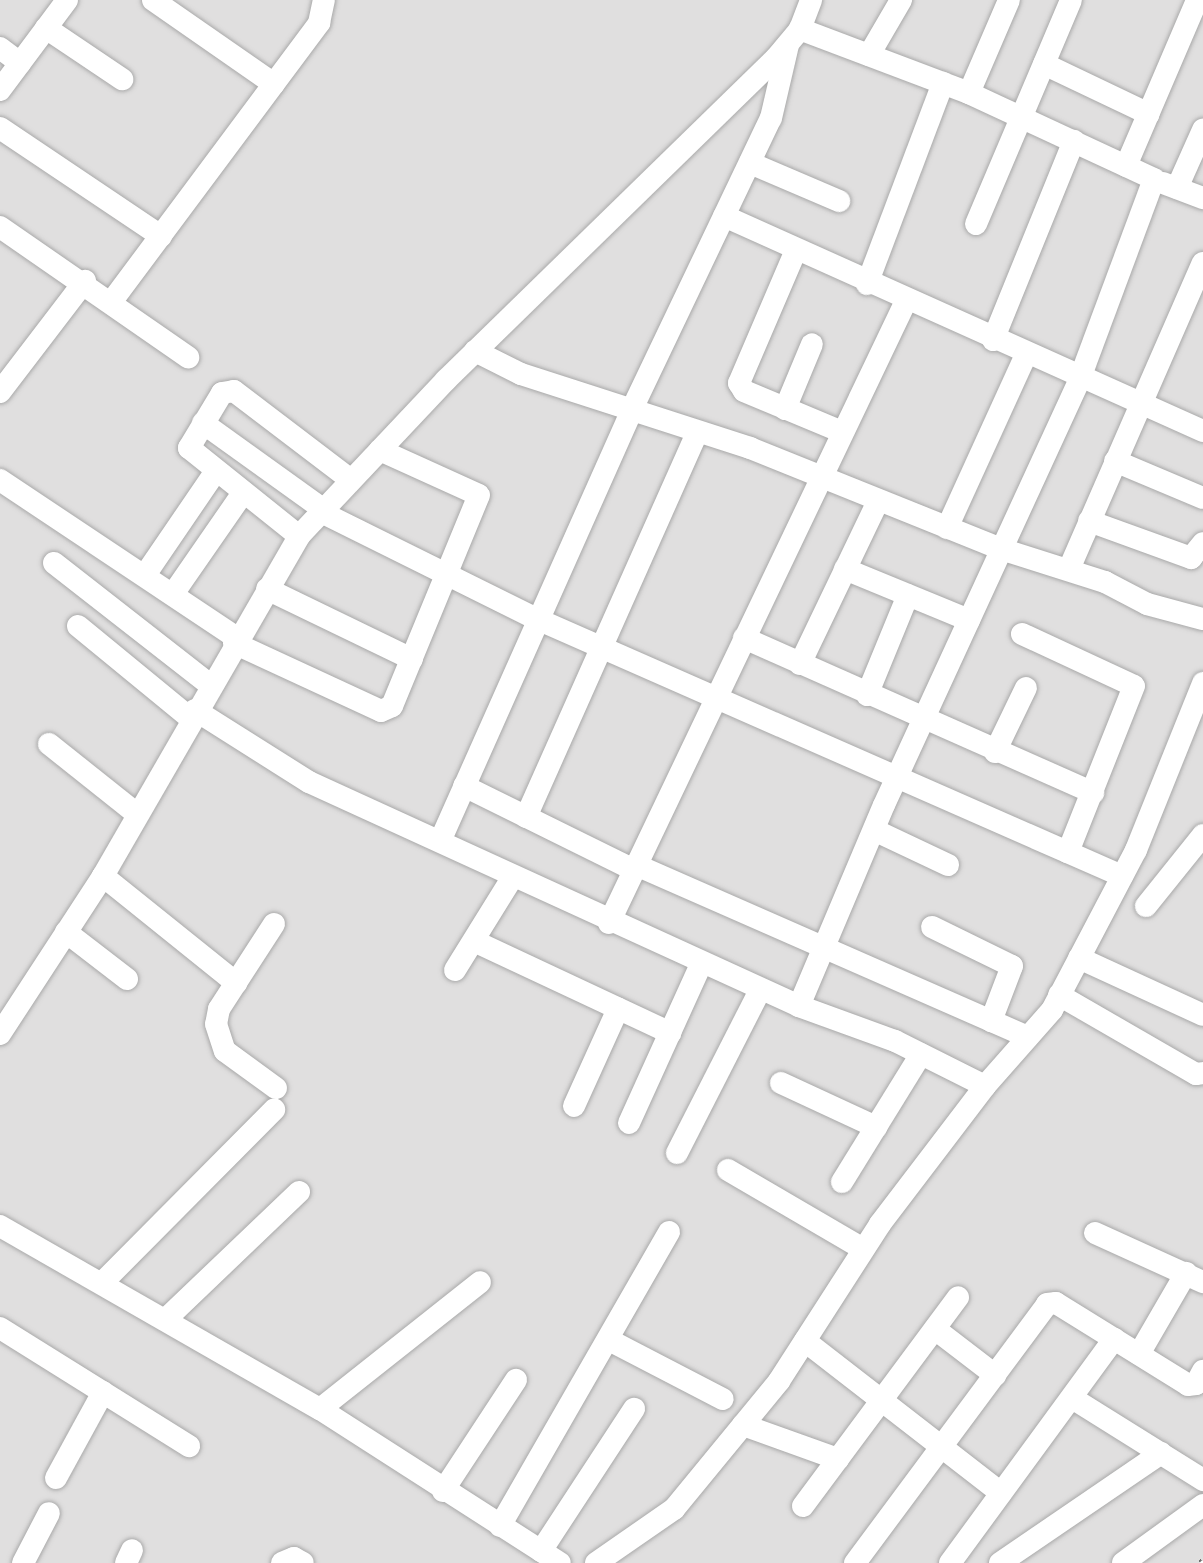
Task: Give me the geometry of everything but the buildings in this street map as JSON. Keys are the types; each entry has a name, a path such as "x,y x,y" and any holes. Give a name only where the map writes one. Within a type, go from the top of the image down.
{"street":[{"path":"0,90 67,0"},
{"path":"153,0 274,84"},
{"path":"112,301 320,23 324,0"},
{"path":"441,840 632,409 771,118 794,36 811,0"},
{"path":"869,55 901,0"},
{"path":"969,93 1009,0"},
{"path":"976,224 1071,0"},
{"path":"1126,166 1197,0"},
{"path":"46,28 122,79"},
{"path":"794,36 869,55 969,93 1154,179 1203,198"},
{"path":"3,1024 103,876 209,684 299,536 475,351 794,36"},
{"path":"0,48 20,63"},
{"path":"1044,64 1149,114"},
{"path":"867,284 943,83"},
{"path":"0,128 161,236"},
{"path":"1177,188 1203,131"},
{"path":"993,340 1074,141"},
{"path":"750,163 839,201"},
{"path":"799,1006 897,776 1080,378 1154,179"},
{"path":"724,216 867,284 1139,404 1200,422"},
{"path":"0,227 85,281 188,357"},
{"path":"796,250 739,382 744,391 842,432"},
{"path":"1069,569 1139,404 1203,263"},
{"path":"0,392 85,281"},
{"path":"609,923 819,479 906,301"},
{"path":"785,408 812,344"},
{"path":"475,351 521,374 632,409 696,435 750,448 819,479 1001,549 1069,569 1147,604 1203,619"},
{"path":"947,528 1026,355"},
{"path":"299,536 189,448 222,393 234,391 351,480"},
{"path":"203,423 322,511 537,619 1122,876"},
{"path":"526,817 696,435"},
{"path":"0,480 145,574 236,641 381,711 392,706 448,575 479,495 380,450"},
{"path":"1115,461 1203,498"},
{"path":"145,574 216,471"},
{"path":"173,594 243,493"},
{"path":"800,664 878,501"},
{"path":"1089,521 1191,558 1198,556 1203,543"},
{"path":"54,563 209,684"},
{"path":"845,569 969,620"},
{"path":"267,589 412,659"},
{"path":"867,695 908,595"},
{"path":"78,626 193,714 309,782 441,840 512,878 609,923 760,990 921,1054 986,1086"},
{"path":"1022,634 1134,686 1068,852"},
{"path":"744,638 923,721 1093,793"},
{"path":"596,1563 674,1509 743,1425 805,1341 864,1250 986,1086 1028,1037 1059,995 1122,876 1203,682"},
{"path":"995,752 1026,688"},
{"path":"49,744 137,814"},
{"path":"464,786 635,868 824,946 1028,1037"},
{"path":"874,830 948,865"},
{"path":"1146,906 1203,835"},
{"path":"103,876 236,983"},
{"path":"455,970 512,878"},
{"path":"103,1282 275,1099 220,1044 216,1017 274,924"},
{"path":"932,927 1012,966 991,1021"},
{"path":"66,932 127,979"},
{"path":"474,941 670,1033"},
{"path":"1079,958 1203,1015"},
{"path":"629,1123 701,964"},
{"path":"677,1153 760,990"},
{"path":"1059,995 1196,1074 1203,1073"},
{"path":"574,1106 618,1009"},
{"path":"842,1182 921,1054"},
{"path":"781,1083 876,1127"},
{"path":"728,1170 864,1250"},
{"path":"166,1319 298,1192"},
{"path":"0,1226 103,1282 321,1409 443,1491 550,1557 634,1408"},
{"path":"500,1526 609,1340 669,1232"},
{"path":"1095,1233 1195,1277 1139,1354"},
{"path":"321,1409 480,1282"},
{"path":"803,1506 958,1297"},
{"path":"855,1563 1052,1302 1188,1385 1196,1383 1203,1371"},
{"path":"0,1328 189,1446"},
{"path":"935,1329 995,1375"},
{"path":"950,1563 1114,1339"},
{"path":"609,1340 723,1399"},
{"path":"805,1341 1001,1493"},
{"path":"443,1491 516,1380"},
{"path":"56,1478 103,1392"},
{"path":"1072,1398 1203,1480"},
{"path":"743,1425 838,1459"},
{"path":"1000,1563 1161,1452"},
{"path":"1124,1563 1203,1505"},
{"path":"23,1563 49,1513"},
{"path":"282,1563 294,1558 303,1563"}],"shaded area":[{"path":"0,0 1203,0 1203,1563 0,1563"}]}
